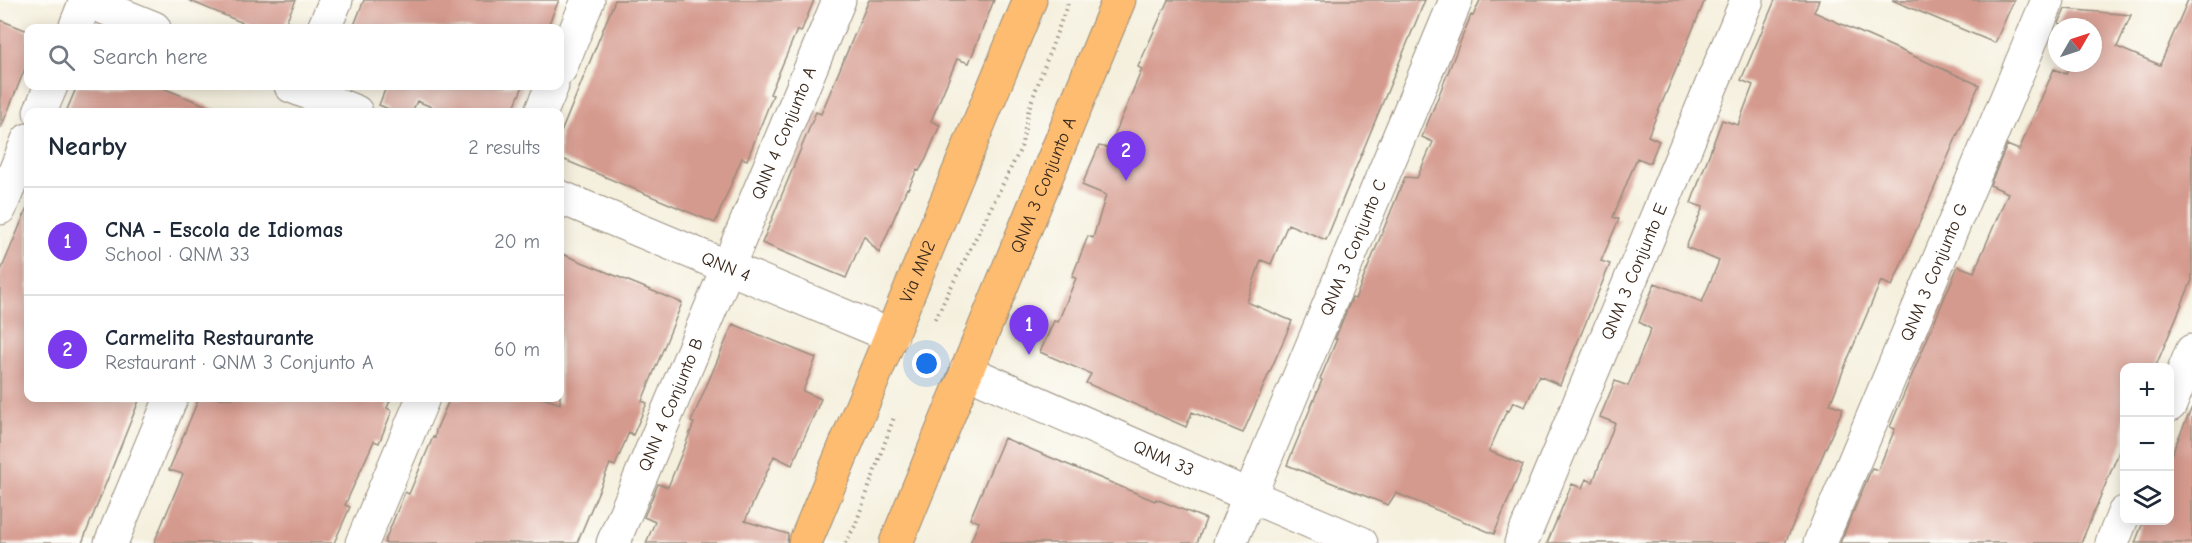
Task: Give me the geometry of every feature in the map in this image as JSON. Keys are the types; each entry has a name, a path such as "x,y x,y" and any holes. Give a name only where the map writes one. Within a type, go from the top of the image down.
{"main road":[{"name":"Via MN2","path":"805,543 1030,0"},
{"name":"QNM 3 Conjunto A","path":"896,543 1119,0"}],"street":[{"path":"77,24 86,0 144,24"},
{"path":"326,24 336,0"},
{"path":"564,59 588,0"},
{"name":"QNN 4 Conjunto A","path":"728,267 839,0"},
{"name":"QNM 3 Conjunto C","path":"1230,543 1456,0"},
{"name":"QNM 3 Conjunto E","path":"1521,543 1747,0"},
{"name":"QNM 3 Conjunto G","path":"1820,543 2048,0"},
{"path":"42,108 49,90"},
{"path":"543,108 550,90"},
{"path":"295,93 343,108"},
{"path":"0,208 24,150"},
{"name":"QNN 4","path":"564,199 892,336"},
{"name":"QNN 4 Conjunto B","path":"613,543 728,267"},
{"path":"2174,393 2192,351"},
{"name":"QNM 33","path":"966,371 1361,543"},
{"path":"111,543 169,402"},
{"path":"362,543 421,402"},
{"path":"2112,543 2120,523"}],"path":[{"path":"931,326 1021,148 1029,108 1069,0"},
{"path":"845,543 855,526 895,414"}],"building":[{"path":"188,0 296,0 285,24 245,24"},
{"path":"364,0 559,0 549,24 355,24"},
{"path":"615,0 814,0 801,32 797,30 770,94 773,95 747,160 742,158 715,223 564,160 564,125"},
{"path":"869,0 994,0 969,63 957,59 931,121 940,125 926,159 907,188 879,253 864,236 846,278 762,243 816,112 821,114"},
{"path":"1168,0 1425,0 1326,240 1288,224 1271,264 1261,260 1247,302 1292,321 1243,433 1192,412 1186,427 1086,383 1091,374 1040,352 1054,321 1058,322 1076,278 1072,277 1088,236 1093,238 1106,195 1082,185 1099,146 1109,148 1142,69 1138,67"},
{"path":"1480,0 1705,0 1648,136 1659,141 1650,163 1637,158 1613,217 1619,219 1601,261 1610,264 1560,385 1539,376 1525,407 1513,402 1509,411 1507,410 1489,451 1523,465 1494,534 1396,493 1388,505 1287,465 1322,380 1320,379 1337,339 1335,339 1352,298 1355,299 1405,177 1417,178 1433,142 1422,137 1471,15 1473,16"},
{"path":"1775,0 1819,0 1814,12 1979,85 1892,286 1881,281 1847,361 1830,404 1843,408 1785,543 1547,543 1572,484 1582,488 1586,479 1593,482 1615,423 1600,417 1615,381 1628,386 1651,329 1639,322 1655,283 1702,302 1719,261 1686,247 1703,207 1691,203 1722,120 1738,125 1753,85 1741,80"},
{"path":"1892,0 2014,0 1995,43"},
{"path":"2188,0 2192,0 2192,280 2157,363 2120,363 2120,450 2081,543 1840,543 1872,468 1878,470 1895,429 1890,427 1958,266 1974,272 2008,193 1990,185 2007,145 2019,150 2053,72 2066,74 2067,72 2102,72 2102,18 2061,18 2065,9 2131,15 2117,47 2160,65"},
{"path":"0,20 24,29 24,71 1,128"},
{"path":"75,90 168,90 212,108 68,108"},
{"path":"385,90 521,90 514,108 434,108 417,101 414,108 386,108 379,105"},
{"path":"24,216 24,402 138,402 82,543 0,543 0,273"},
{"path":"564,255 682,303 642,401 647,403 633,435 629,432 615,466 610,464 577,543 384,543 405,492 409,494 433,437 435,438 436,430 448,402 554,402 560,404 564,402"},
{"path":"733,324 816,358 803,391 821,399 792,465 774,456 745,521 788,534 787,543 646,543 655,522 644,517 658,484 668,487 694,423 691,422"},
{"path":"197,402 389,402 387,408 392,411 379,443 374,441 345,505 350,507 334,543 154,543 183,474 169,470"},
{"path":"2192,407 2192,543 2135,543 2142,525 2174,525 2174,448"},
{"path":"1004,438 1155,501 1156,499 1206,519 1197,543 970,543 979,522 970,519"}],"place":[{"name":"Carmelita Restaurante","path":"1126,181"},
{"name":"CNA - Escola de Idiomas","path":"1029,355"}]}
